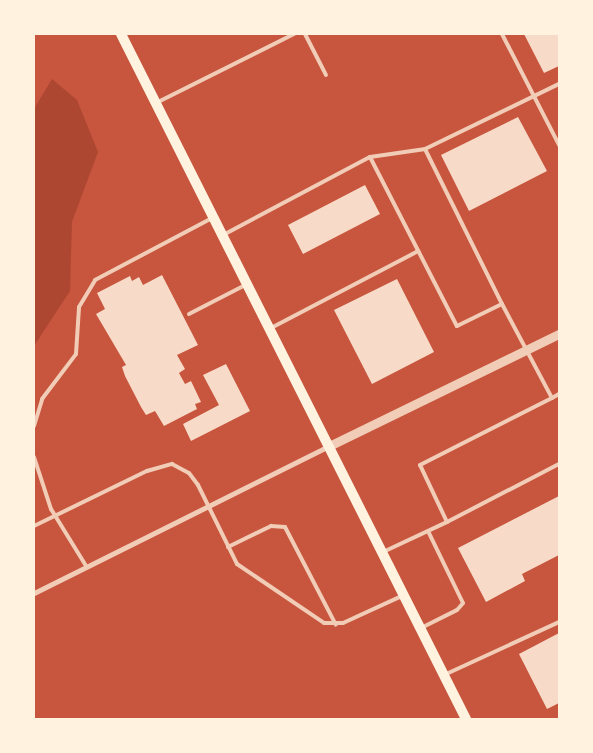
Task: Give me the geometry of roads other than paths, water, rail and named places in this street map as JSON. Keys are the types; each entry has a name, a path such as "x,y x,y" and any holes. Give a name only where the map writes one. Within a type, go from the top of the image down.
{"main road":[{"path":"122,34 216,216 466,719"}],"street":[{"path":"34,593 208,504 559,334"}],"lane":[{"path":"158,102 294,34"},
{"path":"305,34 326,75"},
{"path":"502,34 559,145"},
{"path":"225,234 370,157 425,148 533,93 559,84"},
{"path":"425,148 502,304 552,398"},
{"path":"370,157 457,326 502,304"},
{"path":"34,426 42,399 76,354 78,307 95,280 216,216"},
{"path":"271,328 418,250"},
{"path":"189,314 249,283"},
{"path":"447,522 420,465 559,394"},
{"path":"34,457 54,516 86,566"},
{"path":"34,526 163,464 181,466 189,473 208,504 228,547 245,571 324,623 336,625 404,595"},
{"path":"383,552 447,522 559,464"},
{"path":"228,547 280,524 286,527 336,625"},
{"path":"420,628 457,610 463,603 428,531"},
{"path":"444,675 559,622"}]}
